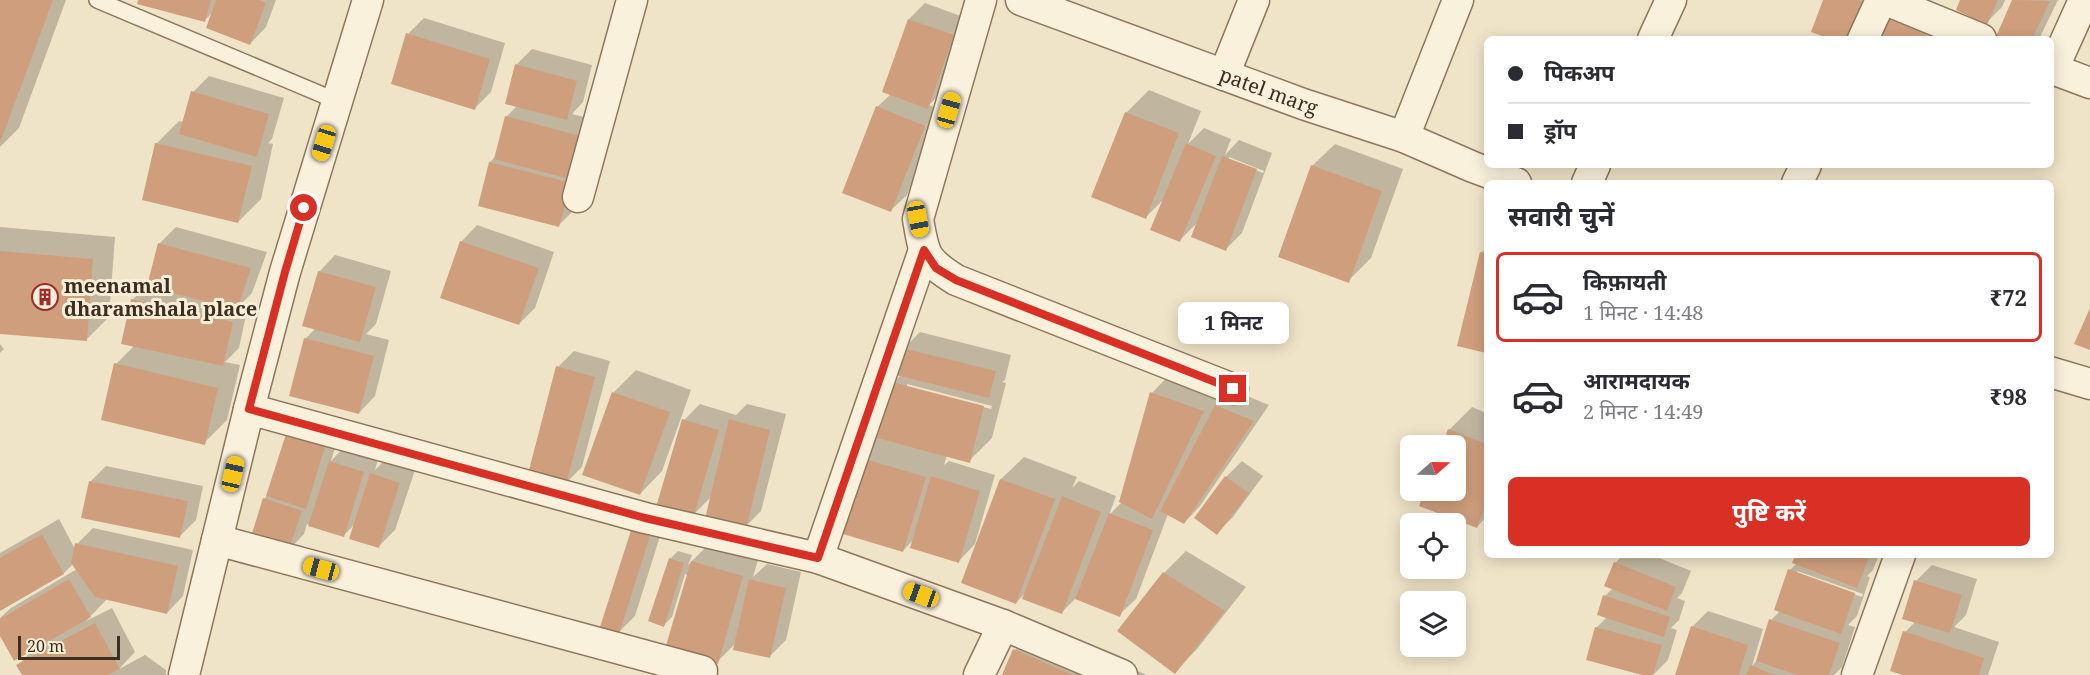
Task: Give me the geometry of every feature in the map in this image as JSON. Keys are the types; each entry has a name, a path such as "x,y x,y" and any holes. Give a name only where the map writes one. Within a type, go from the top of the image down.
{"street":[{"path":"184,675 285,272 368,0"},
{"path":"578,197 632,0"},
{"path":"981,0 918,219 924,250 936,268 956,280 1233,389"},
{"name":"patel marg","path":"1021,0 1303,105 1404,137 1508,180"},
{"path":"1224,75 1254,0"},
{"path":"1404,137 1458,0"},
{"path":"1654,36 1671,0"},
{"path":"1864,36 1881,0"},
{"path":"1886,0 1974,36"},
{"path":"2054,64 2084,0"},
{"path":"2054,69 2090,83"},
{"path":"818,558 924,250"},
{"path":"2054,373 2090,384"},
{"path":"249,409 645,518 818,558 1003,625 1122,675"},
{"path":"217,540 702,671"},
{"path":"1857,675 1899,558"},
{"path":"979,675 1003,625"}],"lane":[{"path":"98,0 337,100"}],"building":[{"path":"0,0 53,0 0,143"},
{"path":"138,0 211,0 205,22 137,4"},
{"path":"216,0 259,0 266,3 250,45 206,28"},
{"path":"1823,0 1858,0 1872,5 1861,36 1822,36 1811,32"},
{"path":"1960,0 1998,0 1987,25 1956,10"},
{"path":"2012,0 2050,1 2033,36 1996,36"},
{"path":"1879,14 1926,34 1925,36 1870,36"},
{"path":"908,19 954,35 928,109 882,92"},
{"path":"406,33 490,59 475,110 391,84"},
{"path":"515,64 577,81 567,120 505,104"},
{"path":"191,91 269,114 257,157 179,134"},
{"path":"876,106 925,126 891,212 842,193"},
{"path":"1125,112 1179,133 1146,219 1091,197"},
{"path":"505,116 584,137 573,180 494,159"},
{"path":"155,143 252,166 238,223 142,200"},
{"path":"1186,143 1216,156 1180,242 1150,230"},
{"path":"1222,156 1257,169 1226,251 1191,237"},
{"path":"489,162 571,183 559,227 478,206"},
{"path":"1311,165 1382,191 1349,283 1278,257"},
{"path":"460,241 539,268 519,325 440,298"},
{"path":"158,243 251,268 237,310 147,286"},
{"name":"meenamal dharamshala place","path":"0,251 93,259 87,341 0,334"},
{"path":"1480,252 1484,253 1484,353 1457,346"},
{"path":"318,271 376,287 360,342 302,326"},
{"path":"131,299 233,322 223,366 121,344"},
{"path":"2090,308 2090,350 2074,344"},
{"path":"304,338 374,356 359,414 289,396"},
{"path":"902,348 996,371 989,398 896,375"},
{"path":"114,363 218,388 205,445 101,420"},
{"path":"556,366 595,377 566,484 528,474"},
{"path":"892,382 984,406 970,463 877,438"},
{"path":"612,392 670,412 640,495 582,475"},
{"path":"1150,392 1204,411 1152,519 1119,502"},
{"path":"1215,405 1254,421 1184,524 1160,511"},
{"path":"682,419 719,430 693,518 656,507"},
{"path":"729,419 770,430 746,529 705,519"},
{"path":"1448,429 1463,435 1446,435"},
{"path":"286,434 325,447 306,509 266,496"},
{"path":"1466,436 1484,443 1484,509 1477,528 1466,524 1466,513 1437,513 1419,506 1421,501 1466,501"},
{"path":"855,456 926,477 903,552 833,531"},
{"path":"329,461 364,472 344,537 308,526"},
{"path":"370,473 400,483 379,548 349,539"},
{"path":"931,476 980,491 959,563 910,548"},
{"path":"1225,476 1249,493 1217,535 1194,518"},
{"path":"1000,479 1055,499 1016,604 961,583"},
{"path":"89,481 188,501 180,538 81,518"},
{"path":"1062,496 1101,512 1062,614 1022,599"},
{"path":"263,498 302,511 288,552 250,540"},
{"path":"1109,513 1153,530 1120,617 1075,599"},
{"path":"633,524 652,530 619,634 600,627"},
{"path":"42,534 64,574 0,611 0,558"},
{"path":"75,543 178,566 167,614 95,597 71,563"},
{"path":"669,558 684,563 664,627 648,621"},
{"path":"1794,558 1869,558 1857,588 1792,563"},
{"path":"691,561 743,576 718,664 665,649"},
{"path":"1614,562 1676,587 1667,611 1604,586"},
{"path":"1788,569 1855,593 1841,634 1774,610"},
{"path":"1163,572 1225,611 1175,674 1117,631"},
{"path":"69,579 91,617 14,661 0,636 0,619"},
{"path":"749,579 786,588 770,658 733,650"},
{"path":"1914,580 1962,595 1950,633 1902,619"},
{"path":"1603,595 1670,617 1664,637 1597,615"},
{"path":"1769,619 1840,643 1829,675 1797,675 1756,661"},
{"path":"95,623 120,669 108,675 22,675 16,665"},
{"path":"1691,626 1748,645 1739,675 1675,675"},
{"path":"1595,627 1662,645 1653,675 1642,675 1586,660"},
{"path":"1903,631 1984,658 1979,675 1903,675 1890,671"},
{"path":"1013,649 1073,675 1002,675"},
{"path":"1750,665 1774,675 1746,675"}],"place":[{"name":"meenamal dharamshala place","path":"45,297"}],"route":[{"path":"304,208 249,409 645,518 818,558 924,250 936,268 956,280 1233,389"}]}
